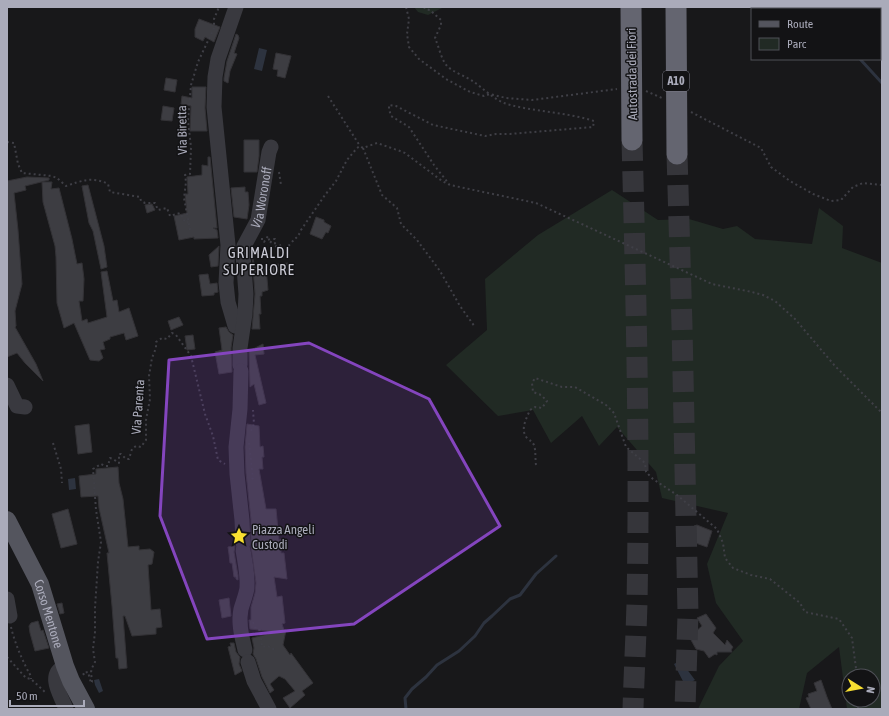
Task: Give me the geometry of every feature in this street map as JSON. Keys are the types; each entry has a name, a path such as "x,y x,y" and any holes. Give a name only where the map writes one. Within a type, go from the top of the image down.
{"highway":[{"name":"Autostrada dei Fiori","path":"631,7 632,140"},
{"name":"A10","path":"676,7 677,154"}],"main road":[{"name":"Corso Mentone","path":"8,526 21,546 40,584 65,666 86,709"}],"street":[{"path":"236,7 218,59 215,77 214,107 228,245 226,283 228,302 237,338"},
{"name":"Via Woronoff","path":"269,709 254,681 241,634 241,611 247,589 247,581 237,474 236,447 240,409 241,368 237,338 245,314 246,294 243,255 244,244 258,220 271,147"},
{"path":"7,385 17,406 25,407"},
{"path":"7,599 10,616"},
{"path":"65,666 57,672 55,682 66,709"}],"path":[{"name":"Via Biretta","path":"190,230 184,198 186,182 185,176 190,174 191,162 188,121 191,85 198,62 214,28 214,19 219,7"},
{"path":"406,7 409,19 409,47 419,60 446,79 470,92 484,96 490,94 506,98 532,100 619,89"},
{"path":"424,7 425,9 430,10 441,20 441,25 435,38 448,66 467,77 496,99 506,104 581,117 594,121 593,127 485,136 433,125 396,106 389,104 391,116 409,127 430,160 450,185"},
{"path":"641,91 668,101"},
{"path":"328,96 362,147 382,195 397,208 401,224 417,240 440,271 460,306 475,327"},
{"path":"686,110 760,148 771,167 790,181 813,194 831,201 841,200 853,187 863,183 882,185"},
{"path":"7,142 14,143 18,164 22,173 52,176 57,178 66,186 86,179 101,180 108,184 110,192 140,197 141,201 145,203 154,203 158,210 167,208 170,216 180,213 185,222 188,222"},
{"path":"253,230 254,235 252,239 254,241 258,240 262,235 262,242 264,242 268,236 270,243 273,239 275,239 275,247 280,245 283,254 285,253 288,250 290,243 299,236 301,230 336,181 347,160 357,148 377,143 400,151 450,185 536,203 712,284 763,295 786,310 834,366 882,413"},
{"name":"Via Parenta","path":"94,662 93,649 95,608 101,542 96,510 94,469 101,464 108,466 110,458 113,458 117,463 119,463 119,454 126,459 129,458 132,449 136,446 141,447 146,440 146,420 150,399 149,376 152,358 156,348 156,342 162,338 167,338 172,333 176,335 190,356 205,414 213,436 218,460 224,463 226,467"},
{"path":"536,465 533,442 528,439 525,434 524,427 530,410 535,407 542,408 547,401 541,395 533,392 532,383 535,378 562,387 574,386 601,402 614,413 626,447 645,463 646,472 653,479 677,495 717,529 724,543 726,558 732,568 751,575 770,579 800,602 805,612 839,619 852,638 856,668"},
{"path":"250,434 254,424 253,406"},
{"path":"249,441 252,480"},
{"path":"53,443 61,469 62,483"},
{"path":"7,657 26,678 31,679 31,675 26,669 11,628 10,616"},
{"path":"252,621 256,629 260,630 262,647 268,646 272,649 277,649"}],"highlighted area":[{"path":"309,343 429,399 500,526 354,624 207,639 160,516 169,360"}],"green space":[{"path":"414,7 444,7 428,15 418,12"},
{"path":"612,190 658,220 689,219 723,229 737,226 755,239 812,244 819,208 843,226 842,248 882,263 882,709 847,709 881,708 881,668 842,668 839,647 807,673 799,709 698,709 719,666 743,641 716,603 707,564 728,513 662,498 656,472 617,427 599,446 582,416 551,443 533,410 498,416 446,365 487,330 485,279 538,235"}],"water":[{"path":"259,48 267,50 262,71 254,69"},
{"path":"75,478 76,489 69,490 68,479"},
{"path":"678,662 683,664 695,680 685,685 674,664"},
{"path":"99,679 103,691 99,693 94,680"}],"building":[{"path":"199,19 220,27 214,42 205,37 203,41 195,37 195,29"},
{"path":"236,34 239,38 234,53 237,54 230,71 228,83 224,81 224,78 227,61"},
{"path":"276,53 291,56 285,78 277,76 278,70 273,69"},
{"path":"166,78 177,80 175,92 164,90"},
{"path":"192,87 206,87 205,108 207,131 190,131 191,106 181,104 182,96 192,98"},
{"path":"163,106 174,108 172,121 161,120"},
{"path":"244,140 259,140 257,172 244,172"},
{"path":"208,157 210,157 217,228 213,228 217,230 218,238 194,239 194,237 179,240 174,216 187,213 185,194 188,194 187,177 202,175 202,165 208,166"},
{"path":"27,177 49,178 49,180 25,186 26,190 14,193 22,284 15,311 15,327 36,364 43,381 17,353 7,357 7,181"},
{"path":"42,182 52,182 51,189 59,188 77,264 82,263 84,279 83,301 79,301 82,321 87,319 88,323 107,317 101,272 107,271 113,301 117,300 119,312 129,308 138,336 126,340 124,333 110,337 110,339 103,342 105,349 100,350 103,358 99,361 90,360 74,323 64,328 57,303 55,246 43,202"},
{"path":"88,185 104,246 107,267 101,269 93,231 89,223 82,186"},
{"path":"245,187 245,192 248,192 249,205 247,219 234,217 231,188"},
{"path":"152,204 155,210 147,213 145,205"},
{"path":"316,217 324,220 324,222 331,226 328,233 326,232 322,239 310,234"},
{"path":"219,246 218,266 211,267 209,255"},
{"path":"252,255 255,267 266,267 268,290 262,292 262,296 260,296 260,329 252,329 255,294"},
{"path":"288,263 288,271 271,273 271,265"},
{"path":"208,274 210,284 217,283 218,292 214,293 214,295 202,296 199,275"},
{"path":"179,317 183,325 171,330 168,321"},
{"path":"226,327 233,335 231,348 232,372 219,374 215,352 222,350 219,328"},
{"path":"193,335 195,349 187,350 185,336"},
{"path":"263,344 264,354 255,355 266,403 259,405 254,384 250,387 249,351"},
{"path":"89,424 92,452 78,454 75,426"},
{"path":"247,424 259,426 260,447 263,446 264,457 262,457 263,469 259,469 266,509 276,509 279,540 281,539 281,553 284,553 287,579 274,577 277,597 282,596 285,623 282,624 284,630 286,630 283,645 290,655 291,653 313,683 302,691 305,695 290,708 283,698 295,691 285,679 279,676 270,684 274,690 270,693 253,654 254,648 252,638 276,632 250,629 249,620 251,620 251,607 256,583 251,547 251,520 246,473 245,447"},
{"path":"118,467 128,547 139,546 139,550 150,549 154,552 152,564 148,565 151,610 160,609 162,627 156,628 156,634 132,636 125,616 123,616 127,668 119,669 118,658 116,658 107,553 109,553 99,508 98,496 81,497 79,476 96,474 96,469"},
{"path":"68,509 77,544 61,548 52,514"},
{"path":"697,525 712,531 707,547 684,539 686,531 692,533 694,526"},
{"path":"235,546 234,552 238,580 234,577 228,547"},
{"path":"229,598 231,616 222,618 219,600"},
{"path":"62,603 64,613 60,614 57,604"},
{"path":"706,614 716,628 713,633 725,645 727,640 733,647 731,650 732,652 717,652 717,655 715,654 709,658 704,651 696,649 691,640 696,635 694,633 702,626 697,618"},
{"path":"38,621 41,631 43,630 49,648 35,651 29,626 31,623"},
{"path":"230,643 234,643 236,652 240,657 239,664 242,671 235,675 228,647 231,646"},
{"path":"821,680 832,709 811,709 806,698 809,697 808,694 817,691 814,683"}],"waterway":[{"path":"861,60 882,83"},
{"path":"406,709 405,698 412,689 437,665 459,651 475,636 484,623 510,599 520,595 536,574 556,556"}],"tunnel":[{"path":"632,140 638,430 637,603 633,709"},
{"path":"677,154 688,614 685,709"}],"place":[{"name":"Piazza Angeli Custodi","path":"239,536"}],"district":[{"name":"GRIMALDI SUPERIORE","path":"259,260"}]}
